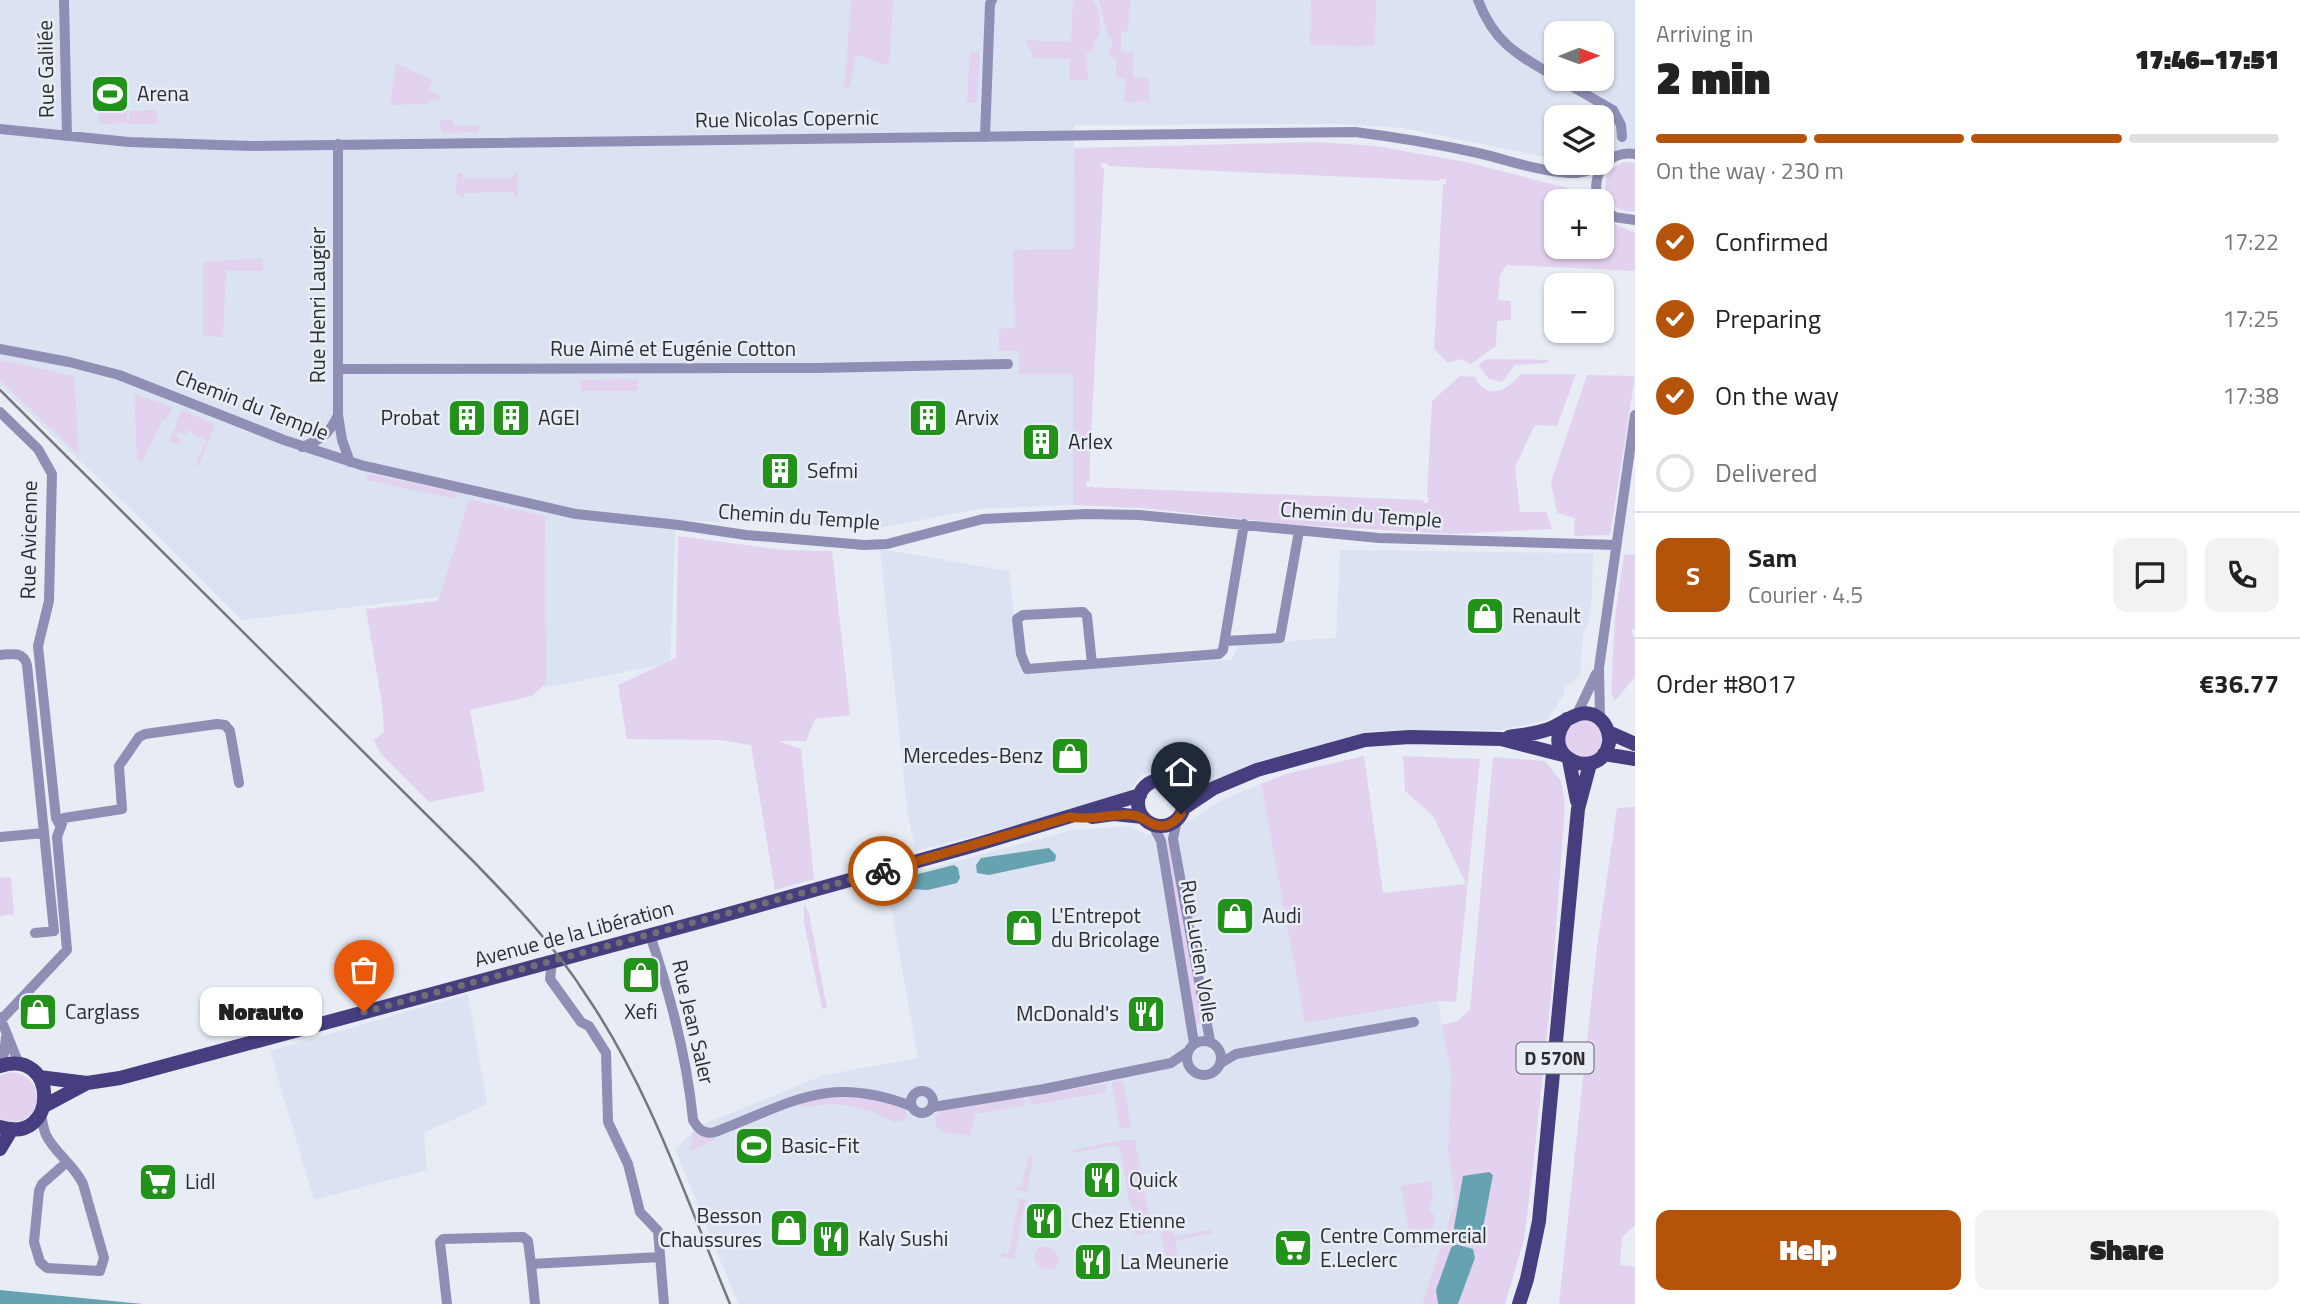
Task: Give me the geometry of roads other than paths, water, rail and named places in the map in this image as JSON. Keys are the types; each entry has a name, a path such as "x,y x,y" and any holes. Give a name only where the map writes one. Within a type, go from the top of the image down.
{"main road":[{"path":"1180,814 1182,794 1178,788 1166,781 1158,780 1146,786 1140,795 1138,802 1148,821 1166,826 1180,814 1198,797 1233,779 1277,763 1365,740 1410,737 1501,739 1549,730 1585,713 1600,719 1608,732 1609,740 1604,754 1590,764 1581,764 1566,757 1501,739"},
{"path":"1566,757 1560,748 1559,732 1572,717"},
{"path":"1608,732 1635,744"},
{"path":"1604,754 1635,759"},
{"name":"D 570N","path":"1566,757 1574,778 1578,809"},
{"name":"D 570N","path":"1519,1304 1539,1221 1578,809 1590,764"},
{"path":"1178,788 1233,779"},
{"name":"Avenue de la Libération","path":"39,1077 87,1083 120,1078 183,1062 650,935 1140,795"},
{"name":"Avenue de la Libération","path":"1070,817 1079,819 1114,814 1148,821"},
{"path":"0,1066 27,1066 39,1077 46,1096 43,1110"},
{"name":"Avenue de la Libération","path":"11,1128 30,1125 43,1110 87,1083"},
{"path":"0,1149 11,1128"}],"street":[{"name":"Rue Galilée","path":"64,0 67,136"},
{"path":"985,137 992,0"},
{"path":"1478,0 1484,17 1497,37 1517,54 1544,70"},
{"path":"1580,91 1613,110 1621,125 1622,137 1614,153"},
{"name":"Rue Nicolas Copernic","path":"0,129 169,144 1355,132 1416,141 1544,170"},
{"path":"1622,137 1635,153"},
{"name":"Rue Henri Laugier","path":"338,144 338,415 342,440 350,462"},
{"path":"1614,158 1624,153 1635,153"},
{"path":"1574,175 1593,189"},
{"path":"1614,217 1635,220"},
{"name":"Chemin du Temple","path":"0,349 119,375 302,447 350,462 576,514 746,535 850,544 887,544 983,519 1112,515 1422,540 1616,545"},
{"name":"Rue Aimé et Eugénie Cotton","path":"338,369 816,368 1009,364"},
{"name":"Rue Avicenne","path":"0,412 38,449 52,474 49,601 38,646 56,818 61,827 57,837 67,950 1,1018"},
{"path":"302,447 331,431 338,415"},
{"path":"1600,719 1599,668 1635,415"},
{"path":"1093,664 1087,616 1083,612 1023,615 1017,619 1021,654 1027,668 1093,664 1219,654 1225,641 1244,524"},
{"path":"1225,641 1280,638 1299,531"},
{"path":"0,656 19,654 25,658 27,665 54,931 35,933"},
{"path":"1572,717 1599,668"},
{"path":"61,827 65,818 122,809 119,766 139,737 145,734 225,725 230,731 239,783"},
{"path":"1171,1063 1208,1075 1218,1069 1221,1063 1221,1052 1214,1044 1174,839 1180,814"},
{"name":"Rue Lucien Volle","path":"1148,821 1161,841 1191,1048"},
{"path":"0,837 44,833"},
{"name":"Rue Jean Saler","path":"650,935 664,977 680,1043 693,1120 701,1130 710,1134 796,1098 824,1091 913,1100"},
{"path":"550,979 552,962"},
{"path":"534,967 550,979 581,1021 590,1026 607,1053 608,1122 628,1164 639,1212 658,1231 664,1304"},
{"path":"1,1018 19,1064"},
{"path":"1221,1063 1236,1054 1414,1022"},
{"path":"0,1060 4,1054 6,1034"},
{"path":"933,1104 1044,1089 1171,1063 1205,1040 1236,1054"},
{"path":"1191,1048 1188,1064 1191,1070"},
{"path":"920,1091 926,1092 933,1104 929,1112 922,1114 915,1111 913,1100 920,1091"},
{"path":"43,1110 46,1136 67,1162 83,1184 104,1258 100,1271 47,1268 40,1262 35,1249 39,1191 42,1184 67,1162"},
{"path":"11,1128 46,1136"},
{"path":"447,1304 440,1242 443,1239 523,1237 528,1241 535,1304"},
{"path":"531,1265 660,1257"}],"water":[{"path":"1049,848 1056,855 1055,861 989,875 977,873 976,865 981,858"},
{"path":"954,865 958,868 960,878 957,883 928,890 911,889 910,882 914,875"},
{"path":"1489,1172 1493,1175 1482,1233 1478,1239 1462,1239 1455,1234 1454,1227 1463,1176"},
{"path":"1455,1244 1473,1249 1475,1258 1458,1304 1438,1304 1436,1290 1451,1248"},
{"path":"0,1290 143,1304 0,1304"}],"railway":[{"path":"0,390 473,861 547,942 586,995 629,1068 666,1145 730,1304"}],"place":[{"name":"Arena","path":"110,94"},
{"name":"Probat","path":"467,418"},
{"name":"AGEI","path":"511,418"},
{"name":"Arvix","path":"928,418"},
{"name":"Arlex","path":"1041,442"},
{"name":"Sefmi","path":"780,471"},
{"name":"Renault","path":"1485,616"},
{"name":"Mercedes-Benz","path":"1070,756"},
{"name":"Audi","path":"1235,916"},
{"name":"L'Entrepot du Bricolage","path":"1024,928"},
{"name":"Xefi","path":"641,975"},
{"name":"Carglass","path":"38,1012"},
{"name":"Norauto","path":"364,1012"},
{"name":"McDonald's","path":"1146,1014"},
{"name":"Basic-Fit","path":"754,1146"},
{"name":"Quick","path":"1102,1180"},
{"name":"Lidl","path":"158,1182"},
{"name":"Chez Etienne","path":"1044,1221"},
{"name":"Besson Chaussures","path":"789,1228"},
{"name":"Kaly Sushi","path":"831,1239"},
{"name":"Centre Commercial E.Leclerc","path":"1293,1248"},
{"name":"La Meunerie","path":"1093,1262"}]}
